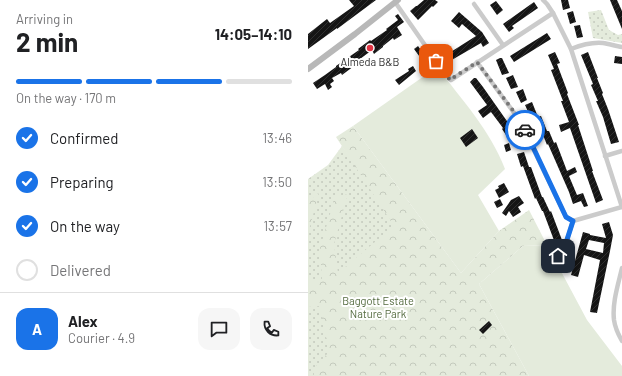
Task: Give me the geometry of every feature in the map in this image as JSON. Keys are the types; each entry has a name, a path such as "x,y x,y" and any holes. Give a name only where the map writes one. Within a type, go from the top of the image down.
{"main road":[{"path":"308,69 396,1"}],"street":[{"path":"396,1 450,80 553,13"},
{"path":"477,62 520,120 566,217 573,221 622,207 571,49 547,1"},
{"path":"474,4 503,45"},
{"path":"571,49 582,45 603,43 622,47"},
{"path":"605,156 622,150"},
{"path":"558,256 564,249 573,221"},
{"path":"622,268 614,304 614,319 617,331 622,341"}],"green space":[{"path":"601,10 609,30 618,35 622,34 622,43 593,38 588,12"},
{"path":"437,67 466,103 492,141 505,169 478,195 499,231 461,273 353,126"},
{"name":"Baggott Estate Nature Park","path":"353,126 461,273 499,231 529,210 547,245 523,246 479,284 529,376 314,376 314,368 329,352 320,306 308,307 308,279 322,279 320,248 335,197 348,194 334,244 338,273 394,226 336,137"},
{"name":"Baggott Estate Nature Park","path":"342,146 508,376 308,376 308,179 328,165"},
{"path":"319,192 308,234 308,202"},
{"path":"547,245 587,320 622,366 622,376 529,376 479,284 523,246"}],"building":[{"path":"349,0 376,0 308,49 308,34 327,19 330,23 354,6"},
{"path":"424,0 435,0 438,2 418,20 410,11"},
{"path":"561,0 568,0 570,8 563,10"},
{"path":"610,0 617,0 622,11 622,29"},
{"path":"496,1 503,10 497,15 490,5"},
{"path":"534,2 538,8 512,26 514,28 509,32 503,24"},
{"path":"573,11 576,22 570,24 567,13"},
{"path":"459,12 482,32 489,43 483,47 481,43 450,61 446,55 476,36 462,24 459,28 451,21"},
{"path":"398,14 404,22 397,27 402,35 394,40 393,38 374,54 372,50 360,59 362,60 342,75 341,73 332,78 334,81 330,84 332,87 328,90 325,84 317,89 313,83 359,50 358,49 370,40 371,41 387,30 386,29 398,20 395,16"},
{"path":"580,25 583,37 577,38 574,26"},
{"path":"547,33 551,39 514,62 510,56"},
{"path":"418,46 429,58 428,62 425,64 414,49"},
{"path":"555,52 560,63 557,64 579,125 592,171 603,200 596,203 570,128 561,132 559,125 569,122 551,70 554,69 548,55"},
{"path":"588,52 619,142 611,144 603,117 596,101 598,101 591,85 593,84 581,55"},
{"path":"615,56 622,57 622,64 614,63"},
{"path":"502,58 509,73 502,75 496,60"},
{"path":"413,66 416,71 399,85 395,80 409,71 408,69"},
{"path":"513,75 518,87 511,89 506,78"},
{"path":"476,78 483,87 516,136 510,141 502,129 503,128 491,112 483,118 478,111 487,105 470,82"},
{"path":"523,89 527,100 521,103 516,92"},
{"path":"532,102 538,117 541,116 547,131 549,131 554,143 556,142 567,171 575,167 577,172 569,176 577,195 583,193 588,206 584,207 581,201 573,204 548,144 547,145 541,130 539,131 532,115 530,116 525,105"},
{"path":"472,129 478,138 466,147 460,138"},
{"path":"509,143 511,150 506,152 504,145"},
{"path":"524,152 542,197 550,212 551,211 562,240 555,243 543,211 536,198 535,199 523,166 521,167 517,154"},
{"path":"504,183 509,192 499,198 495,190 499,188 498,186"},
{"path":"519,196 524,203 518,207 521,212 513,217 509,211 506,216 502,213 511,200"},
{"path":"500,199 503,205 497,208 494,202"},
{"path":"609,222 613,235 597,313 590,312 600,260 584,255 578,277 571,275 583,232 606,238 602,224","holes":["589,240 604,243 603,253 586,249"]},
{"path":"489,321 492,325 483,334 479,330"}],"way so far":[{"path":"436,61 450,80 477,62 520,120 525,130"}],"place":[{"name":"Almeda B&B","path":"370,48"}],"route":[{"path":"525,130 566,217 573,221 564,249 558,256"}]}
